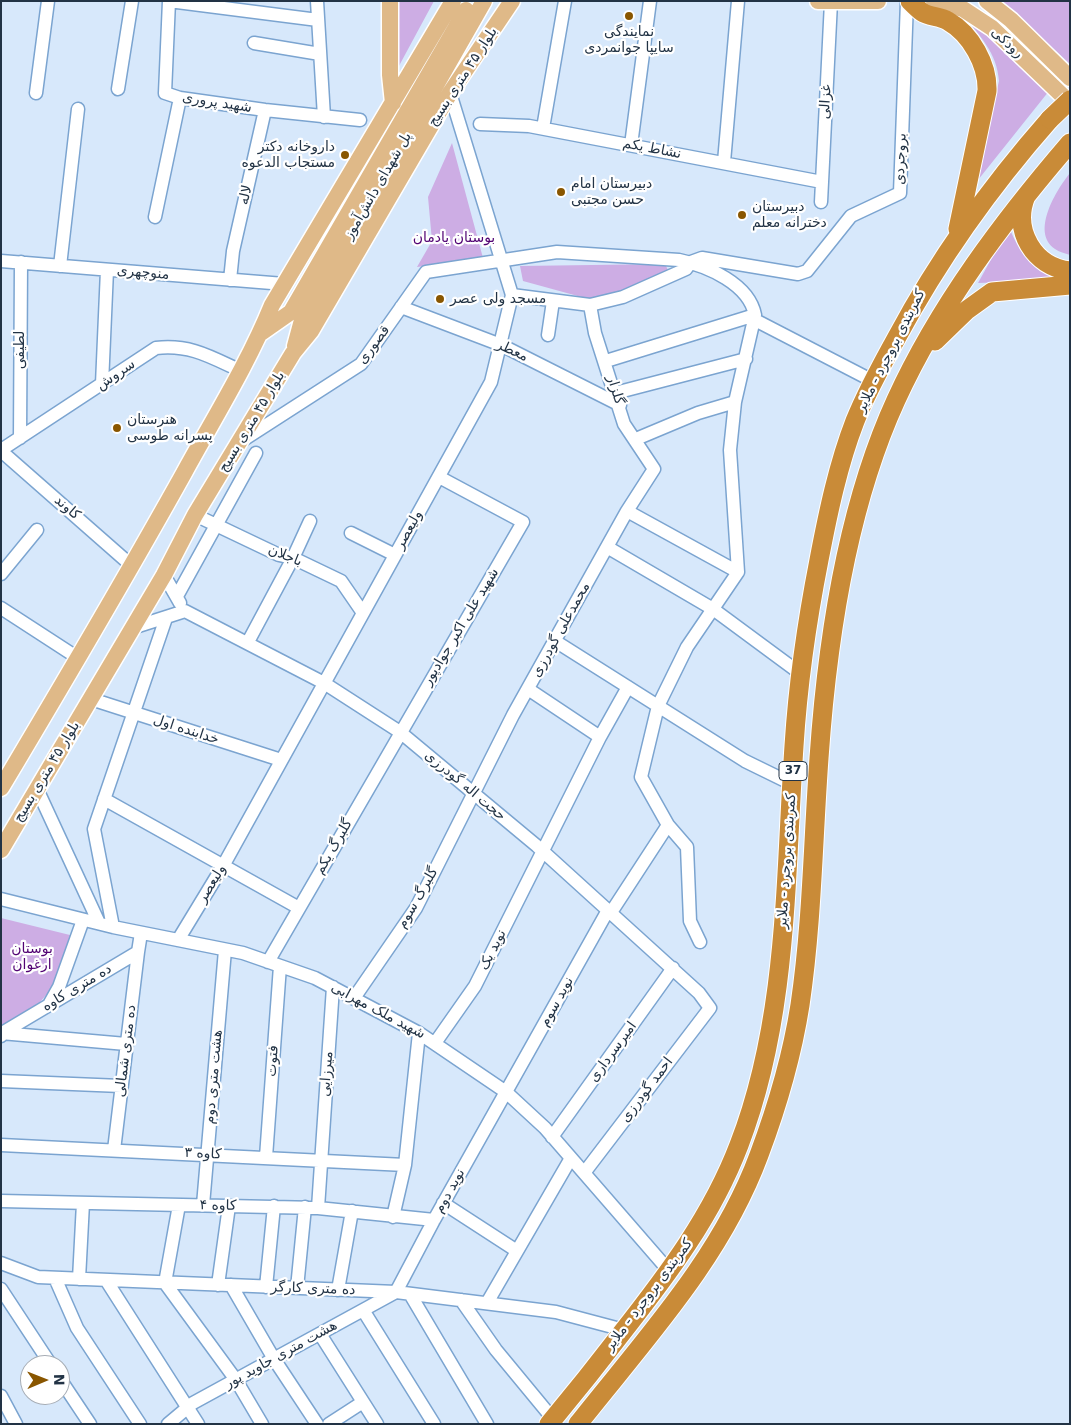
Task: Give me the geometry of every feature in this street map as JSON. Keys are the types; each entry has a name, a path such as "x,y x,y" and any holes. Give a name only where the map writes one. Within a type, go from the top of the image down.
{"highway":[{"path":"908,1 923,13 946,19 955,25 968,38 986,76 987,91 957,237"},
{"name":"کمربندی بروجرد - ملایر","path":"551,1421 670,1272 699,1227 725,1177 746,1126 764,1065 772,1024 784,918 801,674 813,591 832,495 855,422 873,381 923,289 957,237 986,195 1050,119 1070,101"},
{"name":"کمربندی بروجرد - ملایر","path":"578,1424 653,1330 713,1248 750,1178 774,1114 792,1045 800,1004 811,887 824,700 842,578 876,451 894,403 918,357 982,255 1028,191 1070,143"},
{"path":"1028,191 1022,215 1023,229 1033,253 1053,267 1070,271"},
{"path":"918,357 967,310 992,292 1070,285"}],"main road":[{"path":"390,1 390,76 393,103"},
{"path":"1,788 132,566 261,333 272,305 284,284 452,1"},
{"name":"پل شهدای دانش‌آموز","path":"296,316 471,1"},
{"name":"پل شهدای دانش‌آموز","path":"296,316 484,1"},
{"name":"بلوار ۴۵ متری بسیج","path":"1,850 164,575 195,515 293,353 311,331 450,93 512,1"},
{"path":"824,2 878,1"},
{"name":"رودکی","path":"934,1 963,9 992,28 1070,101"},
{"name":"رودکی","path":"987,1 1011,20 1070,78"},
{"path":"261,333 296,316"},
{"path":"293,353 296,316"}],"street":[{"path":"36,93 48,1"},
{"path":"118,89 132,1"},
{"path":"169,1 318,20"},
{"name":"شهید پروری","path":"169,1 165,93 180,98 265,110 360,120"},
{"path":"317,1 324,117"},
{"path":"543,128 565,1"},
{"path":"631,145 650,1"},
{"path":"724,162 738,1"},
{"name":"بروجردی","path":"691,262 702,258 798,274 807,271 851,216 900,193 908,1"},
{"name":"غزالی","path":"821,202 824,2"},
{"path":"254,43 320,54"},
{"name":"ولیعصر","path":"178,940 223,866 491,382 512,295 450,93"},
{"path":"155,217 180,98"},
{"path":"60,266 78,109"},
{"name":"لاله","path":"230,280 233,251 265,110"},
{"name":"نشاط یکم","path":"480,124 543,128 822,182"},
{"name":"قصوری","path":"240,442 336,382 361,364 426,272 557,252 691,262"},
{"name":"منوچهری","path":"1,261 284,284"},
{"name":"لطیفی","path":"20,438 21,262"},
{"path":"512,295 590,305 623,297 686,269 691,262 741,288 753,304 755,317 736,402 730,450 738,572 687,647 658,706 641,777 668,825 687,847 690,921 700,942"},
{"path":"102,384 107,270"},
{"path":"548,335 553,301"},
{"name":"گلزار","path":"590,305 596,334 606,361 624,424 636,439 654,469"},
{"name":"معطر","path":"401,307 501,345 617,399"},
{"path":"606,361 755,317 873,381"},
{"name":"سروش","path":"1,450 156,348 180,346 196,350 241,370"},
{"path":"617,399 746,360"},
{"path":"636,439 698,413 736,402"},
{"name":"کاوند","path":"1,450 132,566"},
{"path":"177,596 256,453"},
{"name":"محمدعلی گودرزی","path":"474,794 528,689 628,510 654,469"},
{"name":"شهید علی اکبر جوادپور","path":"400,732 523,522 439,477"},
{"path":"628,510 738,572"},
{"name":"باجلان","path":"195,515 279,555 294,558 341,581 363,613"},
{"path":"248,642 294,558 310,522"},
{"path":"1,574 37,530"},
{"path":"351,533 395,555"},
{"path":"607,547 713,609 801,674"},
{"path":"132,628 185,611 164,575"},
{"path":"1,608 78,658"},
{"name":"حجت اله گودرزی","path":"185,611 324,683 400,732 542,852 673,968 699,993 710,1008"},
{"path":"113,927 94,829 132,712 166,618"},
{"path":"555,641 745,761 792,784"},
{"path":"528,689 600,737 628,687"},
{"name":"خدابنده اول","path":"91,699 281,760"},
{"name":"گلبرگ یکم","path":"274,964 299,908 400,732"},
{"name":"نوید یک","path":"435,1043 475,986 600,737"},
{"path":"37,789 99,923"},
{"name":"گلبرگ سوم","path":"354,998 416,908 474,794"},
{"path":"104,799 299,908"},
{"name":"نوید سوم","path":"506,1092 609,913 668,825"},
{"name":"شهید ملک مهرابی","path":"1,899 113,927 225,950 274,964 333,987 419,1033 506,1092 552,1136 670,1272"},
{"path":"49,1004 59,987 83,920"},
{"path":"138,952 141,933"},
{"name":"هشت متری دوم","path":"203,1205 225,950"},
{"name":"ده متری کاوه","path":"1,1034 138,952"},
{"name":"ده متری شمالی","path":"114,1150 138,952"},
{"name":"فتوت","path":"266,1157 274,964"},
{"name":"امیرسرداری","path":"552,1136 673,968"},
{"name":"میرزایی","path":"297,1288 322,1160 333,987"},
{"name":"احمد گودرزی","path":"584,1173 710,1008"},
{"path":"394,1217 405,1165 419,1033"},
{"path":"1,1034 126,1044"},
{"path":"1,1081 122,1086"},
{"name":"نوید دوم","path":"396,1292 443,1203 506,1092"},
{"name":"کاوه ۳","path":"1,1145 405,1165"},
{"path":"487,1303 571,1158"},
{"name":"کاوه ۴","path":"1,1202 274,1206 352,1211 434,1220"},
{"path":"79,1279 83,1203"},
{"path":"443,1203 517,1251"},
{"path":"179,1205 165,1282 236,1380 262,1424"},
{"path":"229,1206 225,1285 316,1424"},
{"path":"266,1287 274,1206"},
{"path":"338,1290 352,1211"},
{"name":"ده متری کارگر","path":"1,1263 38,1277 396,1292 556,1312 624,1330"},
{"path":"55,1278 77,1328 140,1424"},
{"path":"106,1280 198,1424"},
{"path":"1,1289 44,1355"},
{"name":"هشت متری جاوید پور","path":"168,1424 188,1408 236,1380 396,1292"},
{"path":"410,1294 488,1424"},
{"path":"461,1300 496,1350 551,1421"},
{"path":"363,1310 434,1424"},
{"path":"320,1334 377,1424"},
{"path":"70,1394 90,1424"},
{"path":"1,1396 16,1424"},
{"path":"330,1424 363,1402"}],"green space":[{"path":"399,1 434,1 393,77"},
{"path":"1002,1 1070,1 1070,64"},
{"path":"963,15 985,28 1049,91 974,185 999,81 995,62 987,45"},
{"name":"بوستان یادمان","path":"452,143 483,258 417,267 432,241 428,197"},
{"path":"1070,173 1070,255 1060,252 1048,242 1045,222 1053,200"},
{"path":"1009,227 1019,248 1034,266 1047,274 1070,280 978,283"},
{"path":"665,264 668,270 608,298 585,298 523,281 520,266"},
{"name":"بوستان ارغوان","path":"1,918 74,936 53,987 35,1008 1,1027"}],"place":[{"name":"نمایندگی سایپا جوانمردی","path":"629,16"},
{"name":"داروخانه دکتر مستجاب الدعوه","path":"345,155"},
{"name":"دبیرستان امام حسن مجتبی","path":"561,192"},
{"name":"دبیرستان دخترانه معلم","path":"742,215"},
{"name":"مسجد ولی عصر","path":"440,299"},
{"name":"هنرستان پسرانه طوسی","path":"117,428"}]}
